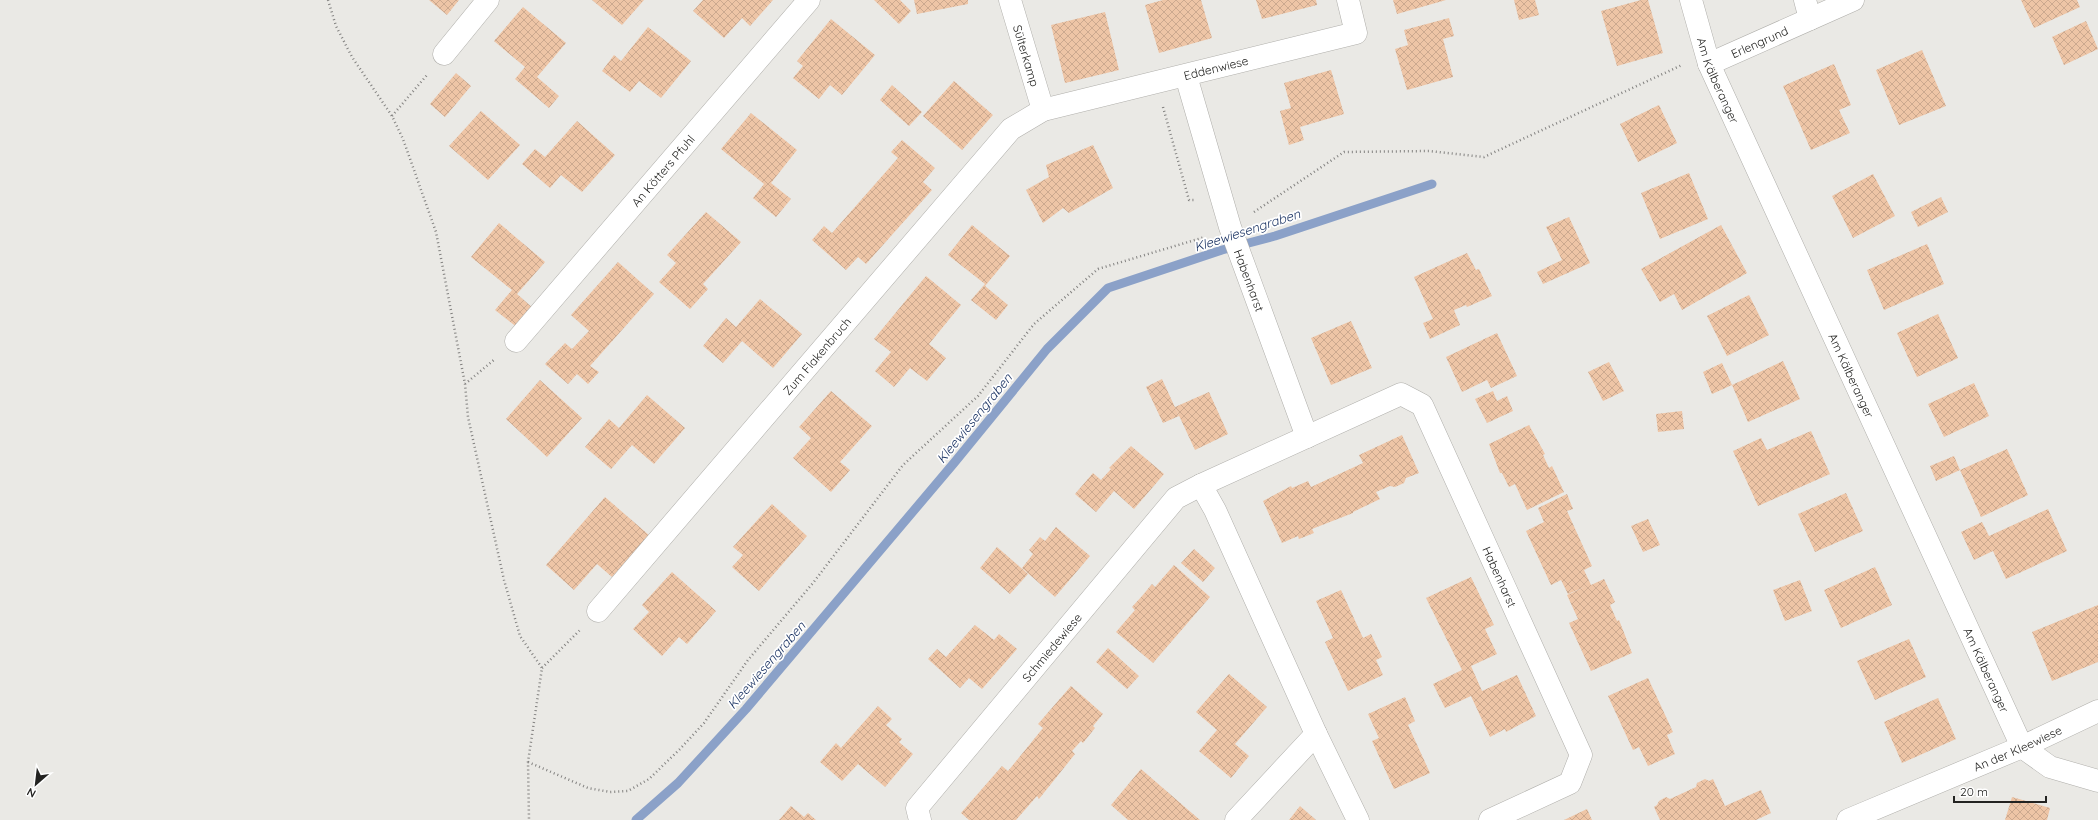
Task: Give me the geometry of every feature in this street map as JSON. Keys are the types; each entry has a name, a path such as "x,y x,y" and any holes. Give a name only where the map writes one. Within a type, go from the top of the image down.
{"street":[{"path":"444,54 488,0"},
{"name":"An Kötters Pfuhl","path":"516,341 809,0"},
{"name":"Sülterkamp","path":"1010,0 1043,110"},
{"name":"Eddenwiese","path":"1043,110 1186,76 1356,32 1348,0"},
{"name":"Am Kälberanger","path":"1691,0 1707,59 2022,746"},
{"name":"Erlengrund","path":"1707,59 1808,10 1853,0"},
{"name":"Habenharst","path":"1186,76 1230,227 1307,437"},
{"name":"Zum Flakenbruch","path":"598,611 1011,129 1043,110"},
{"name":"Habenharst","path":"1201,485 1401,394 1422,405 1581,755 1570,784 1490,820"},
{"path":"1201,485 1215,510 1316,734 1358,820"},
{"name":"Schmiedewiese","path":"920,820 917,808 1176,498 1201,485"},
{"name":"An der Kleewiese","path":"1848,820 2022,746 2098,711"},
{"path":"1236,820 1316,734"},
{"path":"2022,746 2050,767 2098,781"}],"path":[{"path":"328,0 336,26 352,57 392,116 403,139 436,232 465,384 468,417 504,580 520,636 542,668"},
{"path":"392,116 444,54"},
{"path":"528,762 588,788 610,792 628,791 649,779 680,750 704,723 748,660 813,583 903,466 978,396 1034,324 1098,269 1201,238 1230,227 1344,152 1429,151 1484,157 1707,59"},
{"path":"465,384 516,341"},
{"path":"529,820 528,762 542,668 598,611"}],"building":[{"path":"429,0 459,0 447,15"},
{"path":"592,0 644,0 622,25"},
{"path":"703,0 773,0 750,26 742,18 724,38 693,11"},
{"path":"874,0 900,0 911,11 899,24"},
{"path":"914,0 968,0 968,4 917,14"},
{"path":"1163,0 1201,0 1212,38 1159,53 1145,5"},
{"path":"1256,0 1316,0 1317,5 1262,19"},
{"path":"1393,0 1446,0 1397,14"},
{"path":"1514,0 1535,0 1539,15 1519,20"},
{"path":"1641,0 1648,0 1663,53 1617,66 1601,11"},
{"path":"2021,0 2077,0 2080,7 2034,28"},
{"path":"523,7 566,43 537,77 559,96 549,108 515,79 525,67 494,41"},
{"path":"1105,12 1119,70 1065,83 1051,25"},
{"path":"1449,18 1454,36 1443,39 1453,77 1407,90 1395,49 1408,45 1404,30"},
{"path":"831,19 875,55 842,95 830,85 819,99 793,78 803,66 797,61"},
{"path":"2086,21 2098,49 2064,65 2052,37"},
{"path":"648,27 691,61 661,98 639,81 630,92 602,71 614,55 621,61"},
{"path":"1922,50 1946,106 1899,125 1876,70"},
{"path":"1834,64 1851,105 1839,110 1850,133 1811,150 1783,86"},
{"path":"1331,70 1344,114 1300,127 1304,140 1289,145 1280,111 1291,108 1284,83"},
{"path":"456,73 471,86 445,117 430,104"},
{"path":"954,81 993,115 962,150 923,116"},
{"path":"892,85 922,112 909,126 880,100"},
{"path":"1659,105 1677,143 1638,162 1620,124"},
{"path":"481,111 520,145 488,180 449,146"},
{"path":"751,113 797,150 771,183 791,199 776,217 753,198 764,184 721,149"},
{"path":"577,121 615,155 582,192 561,175 550,188 522,164 535,149 545,157"},
{"path":"902,140 935,168 923,182 932,190 866,264 858,257 846,270 812,240 824,226 832,233 898,158 891,152"},
{"path":"1093,145 1113,188 1069,213 1063,208 1043,223 1026,190 1049,177 1046,165"},
{"path":"1689,173 1708,219 1660,239 1641,193"},
{"path":"1873,174 1895,216 1853,238 1832,196"},
{"path":"1941,197 1948,212 1918,227 1911,212"},
{"path":"706,212 741,242 703,284 708,289 690,309 659,282 676,263 667,255"},
{"path":"1569,217 1590,263 1543,284 1537,272 1562,260 1546,227"},
{"path":"499,223 545,262 517,294 534,309 518,328 495,310 512,290 471,257"},
{"path":"972,225 1010,256 985,286 1008,305 996,320 971,300 985,284 948,255"},
{"path":"1721,225 1747,273 1682,310 1674,294 1660,302 1641,269"},
{"path":"1927,244 1944,284 1884,310 1867,270"},
{"path":"1467,253 1476,270 1479,269 1492,296 1467,307 1466,305 1454,310 1460,325 1430,339 1423,323 1433,319 1414,277"},
{"path":"618,262 654,294 590,366 599,372 588,384 577,374 568,384 545,364 565,343 572,349 589,331 571,315"},
{"path":"926,276 961,305 929,344 946,358 927,381 910,368 894,387 875,371 891,352 874,339"},
{"path":"1749,295 1769,335 1727,356 1707,316"},
{"path":"760,299 802,334 773,368 742,341 723,363 703,346 726,318 736,327"},
{"path":"1938,314 1958,358 1917,377 1897,333"},
{"path":"1351,321 1372,368 1331,385 1311,338"},
{"path":"1497,333 1517,376 1491,388 1487,380 1462,392 1446,357"},
{"path":"1783,361 1800,399 1748,422 1732,385"},
{"path":"1609,362 1624,391 1603,401 1588,372"},
{"path":"1722,363 1732,385 1712,394 1703,372"},
{"path":"1162,379 1179,416 1163,423 1146,387"},
{"path":"540,380 582,418 547,457 506,419"},
{"path":"1974,383 1989,416 1944,437 1928,404"},
{"path":"831,391 872,426 840,462 850,470 831,492 793,458 811,438 799,427"},
{"path":"1493,391 1497,401 1507,396 1513,411 1487,423 1475,399"},
{"path":"1209,392 1228,434 1195,450 1175,407"},
{"path":"647,395 685,428 654,464 632,445 611,469 585,447 609,419 619,428"},
{"path":"1682,411 1684,429 1658,432 1656,414"},
{"path":"1529,425 1545,454 1543,455 1549,468 1552,466 1564,492 1527,510 1515,484 1509,487 1502,473 1500,473 1489,444"},
{"path":"1811,431 1830,474 1758,506 1733,451 1761,438 1767,450"},
{"path":"1402,435 1419,473 1406,478 1404,483 1395,487 1390,486 1376,492 1380,499 1353,513 1312,529 1314,533 1299,539 1298,536 1282,543 1263,501 1291,486 1292,488 1308,481 1311,487 1363,463 1359,455"},
{"path":"1131,446 1164,474 1134,509 1114,491 1096,512 1075,494 1093,473 1101,480 1111,469 1109,468"},
{"path":"2007,449 2028,495 1981,517 1960,470"},
{"path":"1954,456 1960,470 1936,481 1930,466"},
{"path":"1846,493 1863,531 1815,552 1798,514"},
{"path":"1567,494 1573,509 1567,511 1592,566 1584,570 1591,585 1604,579 1615,602 1610,605 1617,621 1619,620 1632,653 1591,671 1569,623 1578,619 1567,595 1587,586 1568,594 1561,580 1551,585 1526,531 1544,522 1538,508"},
{"path":"605,497 650,536 612,577 597,564 574,590 546,565"},
{"path":"772,504 807,536 759,591 732,567 743,555 733,547"},
{"path":"2048,509 2067,551 2006,579 1993,551 1974,560 1961,532 1982,522 1989,536"},
{"path":"1648,519 1660,545 1643,552 1631,526"},
{"path":"1056,527 1090,556 1055,597 1022,568 1033,554 1029,550 1040,537 1045,541"},
{"path":"997,547 1028,574 1010,594 980,568"},
{"path":"1194,549 1215,568 1203,582 1181,563"},
{"path":"1174,565 1210,597 1153,663 1116,632 1135,610 1132,607 1152,584 1155,587"},
{"path":"1875,567 1892,605 1841,628 1824,590"},
{"path":"672,572 716,611 687,644 679,637 662,656 633,629 649,612 642,605"},
{"path":"1471,577 1494,625 1485,629 1497,654 1471,666 1482,691 1517,675 1536,716 1506,732 1505,729 1490,737 1471,696 1445,708 1433,684 1462,670 1426,598"},
{"path":"1800,580 1812,611 1785,621 1773,590"},
{"path":"1341,590 1363,638 1371,634 1382,657 1376,660 1383,675 1348,691 1325,642 1333,638 1316,601"},
{"path":"2098,605 2098,662 2052,681 2032,632"},
{"path":"975,625 994,640 999,634 1017,649 982,689 969,678 960,688 928,659 937,649 946,657"},
{"path":"1909,639 1926,677 1875,700 1857,661"},
{"path":"1108,648 1139,676 1127,689 1096,662"},
{"path":"1229,674 1267,707 1235,744 1249,756 1231,778 1199,751 1217,730 1196,712"},
{"path":"1648,678 1673,732 1667,735 1675,754 1648,766 1639,747 1633,750 1608,696"},
{"path":"1071,686 1103,714 1093,726 1095,728 1083,743 1081,741 1072,751 1075,754 1039,799 1037,796 1016,820 969,820 961,813 1002,766 1008,771 1043,728 1038,724"},
{"path":"1405,697 1415,721 1408,725 1430,773 1394,789 1372,741 1379,738 1368,714"},
{"path":"1938,698 1956,739 1902,763 1884,722"},
{"path":"878,706 892,719 886,725 902,739 899,742 913,754 885,787 858,764 842,781 820,762 836,743 841,748"},
{"path":"1141,769 1200,820 1128,820 1111,805"},
{"path":"1705,779 1709,781 1713,779 1725,806 1761,790 1771,813 1756,820 1660,820 1654,807 1659,801 1666,797 1670,799 1696,787 1697,783"},
{"path":"2012,797 2050,808 2047,820 2005,820"},
{"path":"791,806 804,817 808,813 816,820 779,820"},
{"path":"1300,806 1316,820 1289,820"},
{"path":"1587,809 1592,820 1564,820"}],"waterway":[{"name":"Kleewiesengraben","path":"636,820 678,783 746,709 954,463 1047,349 1108,288 1222,250 1275,236 1432,184"}]}
